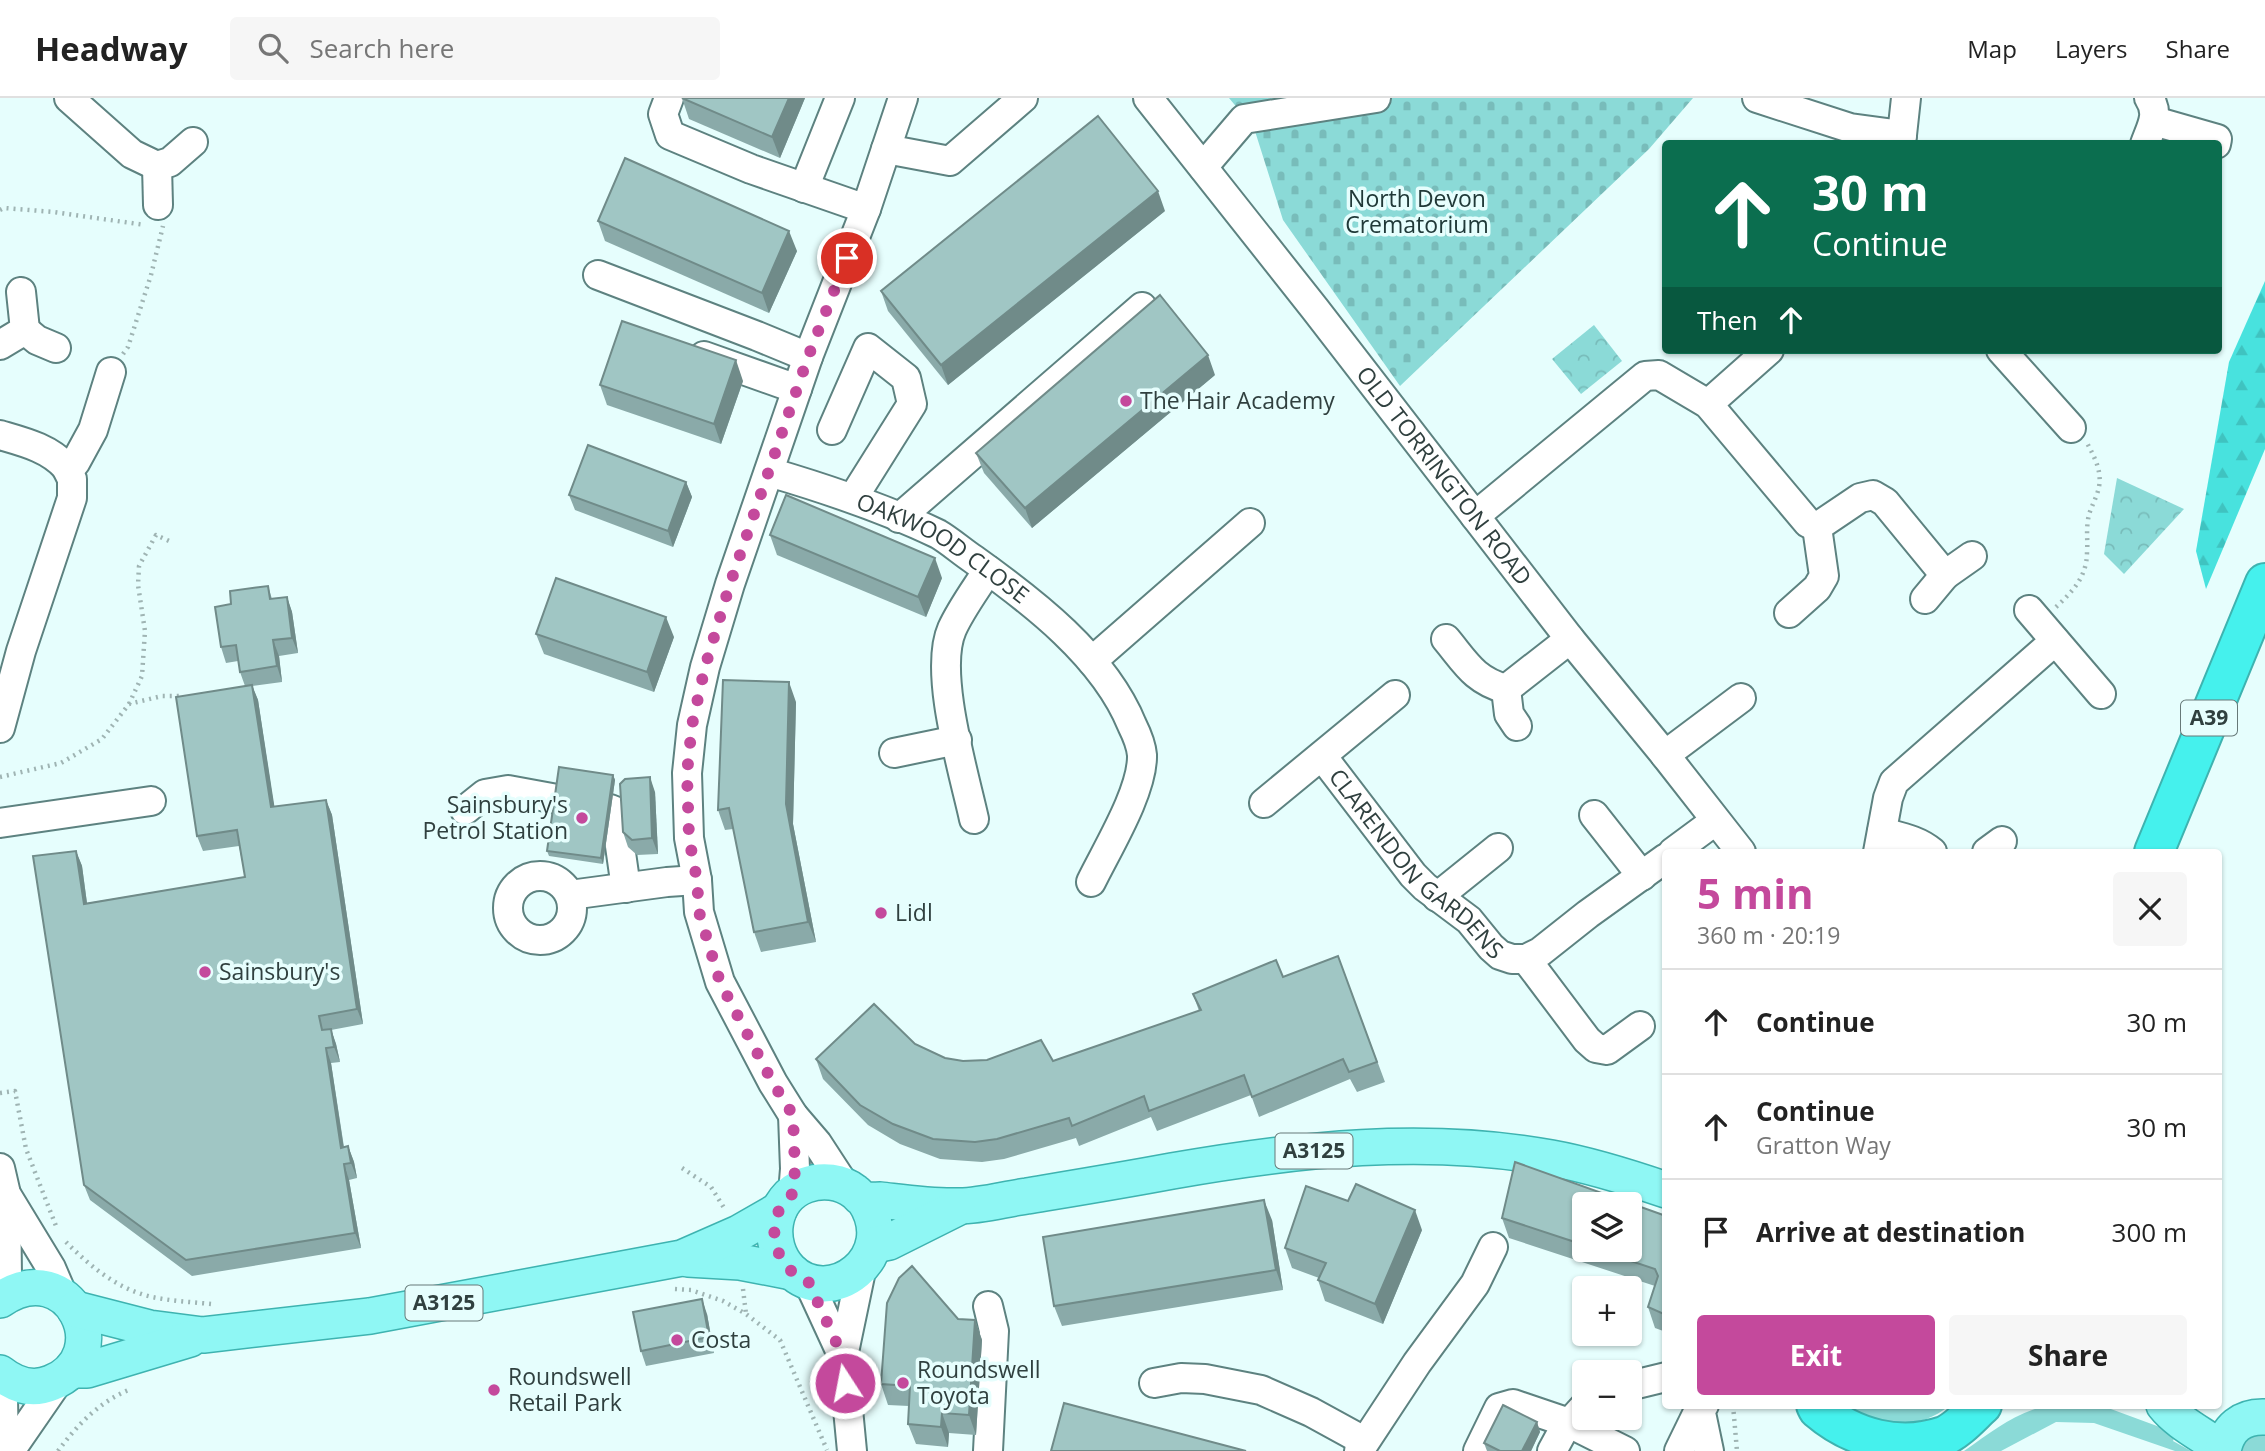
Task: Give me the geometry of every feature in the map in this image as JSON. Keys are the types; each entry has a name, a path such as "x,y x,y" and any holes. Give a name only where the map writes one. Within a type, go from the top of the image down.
{"highway":[{"name":"A39","path":"2155,849 2265,583"},
{"path":"1817,1409 1822,1451"},
{"path":"1819,1409 1842,1428 1858,1435 1914,1447 1947,1435 1977,1409"}],"main road":[{"name":"A3125","path":"854,1193 960,1206 1190,1168 1309,1152 1416,1145 1482,1148 1552,1158 1620,1174 1662,1189"},
{"path":"818,1182 837,1183 854,1193 874,1221 868,1255 857,1272 842,1280 826,1283 800,1276 781,1259 775,1243 774,1226 786,1201 809,1184 818,1182"},
{"name":"A3125","path":"1,1299 25,1287 45,1288 69,1303 149,1328 211,1320 370,1317 682,1258 739,1233 786,1201"},
{"name":"A3125","path":"868,1255 960,1206"},
{"name":"A3125","path":"682,1258 740,1262 800,1276"},
{"path":"65,1375 80,1356 84,1340 82,1324 69,1303"},
{"name":"A3125","path":"0,1373 11,1382 28,1387 44,1386 65,1375 87,1370 211,1320"},
{"path":"2222,1407 2258,1417"},
{"path":"2167,1409 2174,1417 2223,1450 2232,1429 2240,1422 2258,1417"}],"street":[{"path":"69,98 132,154 157,166 170,162 193,142"},
{"path":"669,98 663,114 670,135 804,188 866,209"},
{"path":"804,188 840,98"},
{"path":"854,1193 793,1115 773,1083 720,982 699,912 697,880 689,838 687,773 692,725 730,584 808,357 866,209 903,98"},
{"path":"886,149 950,160 1023,98"},
{"path":"1203,167 1244,119 1376,98"},
{"path":"1758,98 1850,128 1901,139 1906,98"},
{"name":"OLD TORRINGTON ROAD","path":"1153,100 1570,639 1738,849"},
{"path":"2149,121 2217,140"},
{"path":"157,166 161,216"},
{"path":"598,275 808,357"},
{"path":"21,292 24,330 37,340 56,348"},
{"path":"900,518 1142,307"},
{"path":"0,345 24,330"},
{"path":"832,429 868,348 905,378 912,404 853,498"},
{"path":"683,349 797,389"},
{"path":"1708,404 1764,354"},
{"path":"2005,354 2071,428"},
{"path":"66,467 75,463 93,430 111,372"},
{"path":"1475,516 1644,376 1659,375 1708,404 1813,525 1824,576 1817,588 1789,613"},
{"path":"0,435 37,446 57,457 72,480 72,498 21,651 0,728"},
{"name":"OAKWOOD CLOSE","path":"769,472 853,498 940,536 1041,610 1092,661 1126,709 1140,744 1141,769 1135,789 1091,882"},
{"path":"1813,525 1860,498 1873,495 1885,502 1945,575"},
{"path":"1092,661 1250,523"},
{"path":"1924,599 1945,575 1972,556"},
{"path":"974,819 947,691 946,653 951,630 988,569"},
{"path":"1929,849 1910,839 1880,842 1888,798 1894,782 2041,624 2101,694"},
{"path":"1446,639 1478,677 1489,684 1506,689"},
{"path":"1506,689 1570,639"},
{"path":"1506,689 1509,714 1517,726"},
{"name":"CLARENDON GARDENS","path":"1264,803 1395,695"},
{"path":"1665,755 1741,698"},
{"path":"894,753 957,740"},
{"name":"CLARENDON GARDENS","path":"1322,756 1400,861 1437,897 1469,920 1500,955 1512,959 1526,959 1540,952 1662,861"},
{"path":"465,810 485,794 508,790 557,799"},
{"path":"0,822 151,801"},
{"path":"610,809 615,811 626,888"},
{"path":"1594,816 1642,876"},
{"path":"1677,849 1715,821"},
{"path":"1437,897 1498,848"},
{"path":"570,895 697,880"},
{"path":"1526,959 1587,1040 1596,1048 1607,1050 1640,1026"},
{"path":"786,1201 795,1169 793,1115"},
{"path":"0,1167 6,1195 69,1303"},
{"path":"1,1299 7,1275 6,1195"},
{"path":"1154,1383 1181,1378 1205,1379 1261,1390 1311,1412 1362,1446 1417,1363 1475,1284 1493,1247"},
{"path":"839,1450 843,1357 868,1255"},
{"path":"800,1276 843,1357"},
{"path":"988,1306 994,1331 988,1451"},
{"path":"0,1373 4,1451"},
{"path":"10,1451 65,1375"},
{"path":"1642,1383 1662,1378"},
{"path":"1478,1451 1500,1408 1513,1404 1572,1414"},
{"path":"1679,1451 1701,1409"},
{"path":"1702,1409 1709,1451"},
{"path":"1552,1451 1572,1421"},
{"path":"1596,1430 1625,1451"}],"path":[{"path":"0,210 4,208 161,216 151,275 128,347 111,372"},
{"path":"2041,624 2079,582 2085,568 2085,535 2089,514 2098,491 2098,464 2087,443 2071,428"},
{"path":"0,777 61,763 102,739 129,704 142,676 145,631 138,585 139,566 156,536 169,541"},
{"path":"129,704 162,696 187,696"},
{"path":"0,1093 15,1091 26,1149 61,1237 106,1277 139,1293 211,1320"},
{"path":"664,1289 691,1290 723,1301 746,1314 780,1340 839,1450"},
{"path":"58,1451 73,1431 97,1408 137,1386"},
{"path":"1732,1409 1737,1451"}],"green space":[{"name":"North Devon Crematorium","path":"1229,98 1693,98 1649,149 1400,386 1283,220 1254,128"},
{"path":"2265,281 2265,449 2206,589 2196,551 2229,362"},
{"path":"1594,325 1622,361 1581,394 1552,359"},
{"path":"2117,478 2184,509 2124,574 2104,554"},
{"path":"1850,1409 1944,1409 1932,1417 1901,1424 1880,1423"},
{"path":"2034,1409 2111,1409 2176,1433 2173,1441 2191,1451 2175,1451 2094,1423 2056,1422 2001,1451 1964,1451 2014,1418"},
{"path":"2251,1434 2265,1435 2265,1451 2238,1451"}],"building":[{"path":"682,98 789,98 772,137"},
{"path":"1098,116 1158,191 941,365 881,291"},
{"path":"625,158 789,231 762,293 598,221"},
{"name":"The Hair Academy","path":"1160,295 1208,355 1025,508 976,453"},
{"path":"622,321 736,360 714,424 600,385"},
{"path":"588,445 686,482 668,531 569,495"},
{"path":"786,495 935,558 918,597 770,535"},
{"path":"556,578 666,617 647,672 536,634"},
{"path":"268,586 270,599 287,597 292,638 273,640 277,666 240,672 236,645 221,647 215,607 231,604 230,591"},
{"path":"723,680 789,682 786,804 808,922 754,932 729,808 718,810"},
{"name":"Sainsbury's","path":"252,685 271,807 326,800 357,1009 319,1016 322,1030 331,1029 334,1047 326,1048 341,1148 348,1146 351,1163 344,1164 355,1233 186,1260 84,1185 33,856 76,851 84,904 245,877 237,830 197,836 176,697"},
{"path":"559,767 613,775 601,858 547,851"},
{"path":"650,777 652,838 632,840 623,832 620,784 625,779"},
{"path":"1338,956 1377,1062 1349,1072 1343,1059 1252,1097 1244,1075 1149,1111 1144,1096 1072,1126 1069,1118 997,1139 975,1142 933,1139 893,1124 860,1105 816,1059 874,1004 915,1044 945,1058 963,1061 987,1060 1041,1040 1053,1061 1201,1010 1193,994 1276,960 1283,977"},
{"path":"1515,1162 1599,1192 1572,1192 1572,1241 1502,1218"},
{"path":"1356,1184 1415,1210 1375,1304 1318,1280 1326,1263 1285,1248 1306,1186 1348,1201"},
{"path":"1264,1200 1276,1270 1054,1306 1043,1237"},
{"path":"1642,1207 1662,1215 1662,1313 1648,1307 1658,1276 1655,1269 1634,1262 1642,1262"},
{"path":"912,1266 958,1319 975,1320 969,1415 942,1413 941,1427 908,1424 910,1386 881,1384 887,1303 899,1278"},
{"path":"702,1299 709,1337 641,1351 633,1312"},
{"path":"1064,1403 1246,1451 1051,1451"},
{"path":"1503,1405 1537,1422 1522,1451 1500,1451 1484,1443"}],"place":[{"name":"The Hair Academy","path":"1126,401"},
{"name":"Sainsbury's Petrol Station","path":"582,818"},
{"name":"Lidl","path":"881,913"},
{"name":"Sainsbury's","path":"205,972"},
{"name":"Costa","path":"677,1340"},
{"name":"Roundswell Toyota","path":"903,1383"},
{"name":"Roundswell Retail Park","path":"494,1390"}],"route":[{"path":"845,1383 843,1357 808,1281 792,1272 781,1259 775,1243 774,1226 779,1210 793,1193 793,1115 773,1083 720,982 699,912 697,880 689,838 687,773 692,725 705,667 730,584 808,357 847,258"}]}
